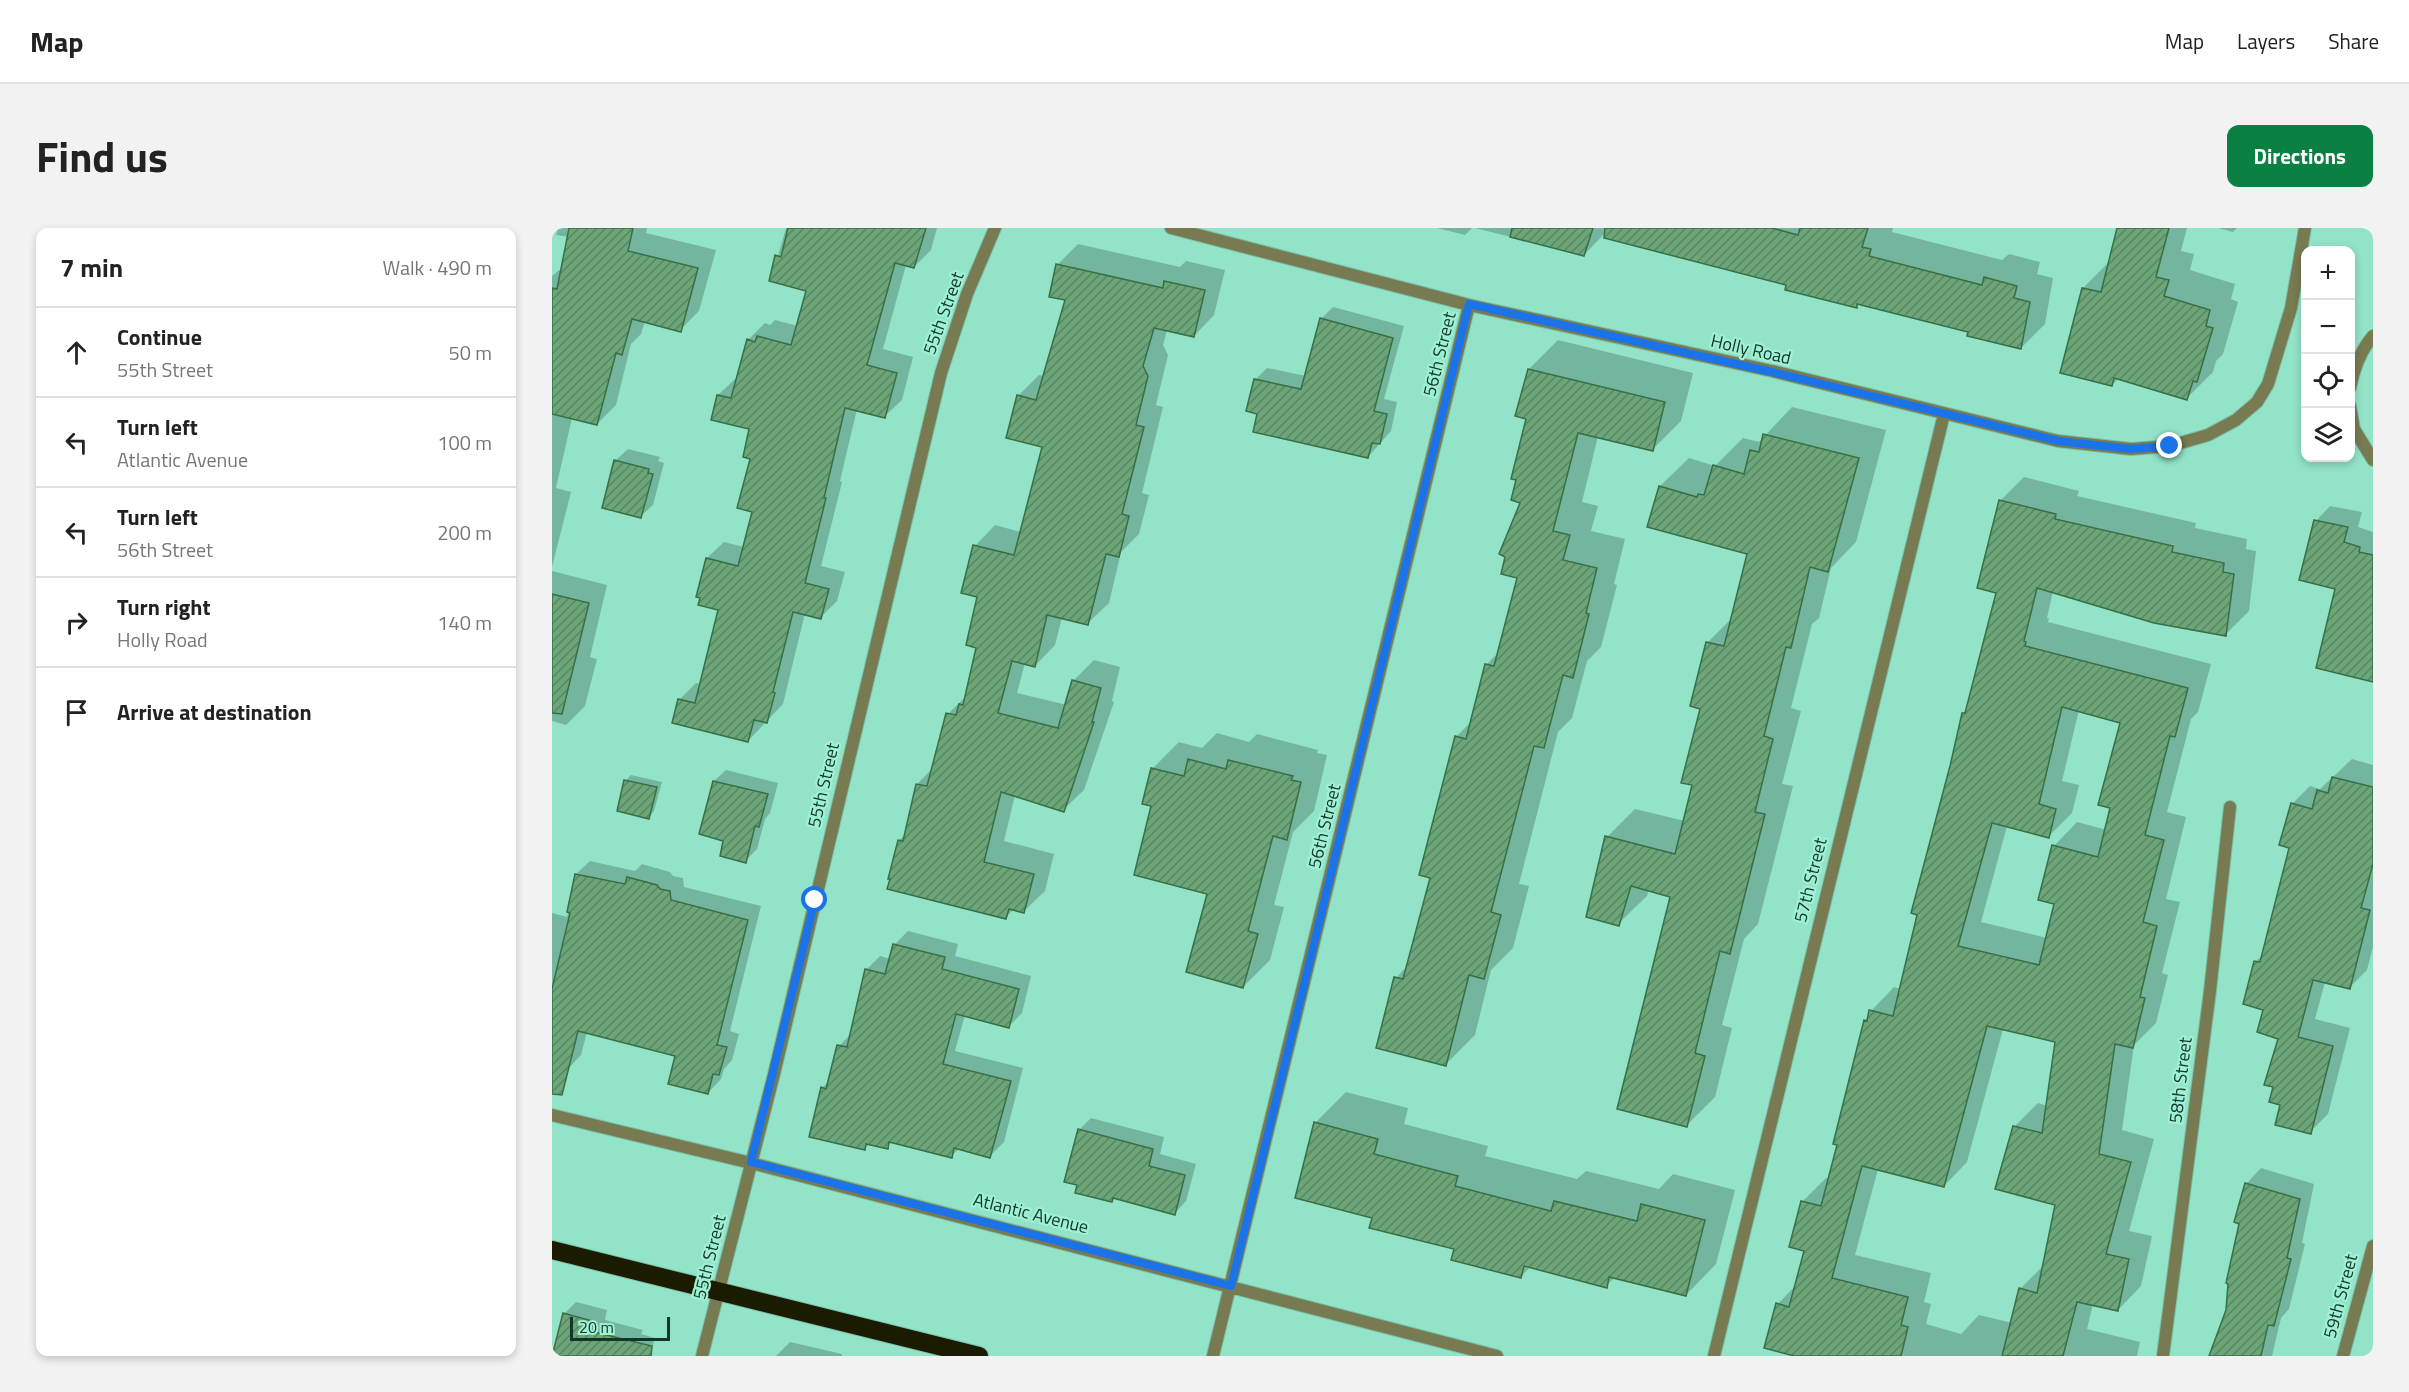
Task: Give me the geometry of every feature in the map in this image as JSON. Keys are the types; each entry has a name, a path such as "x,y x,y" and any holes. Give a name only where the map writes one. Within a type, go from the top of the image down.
{"highway":[{"path":"552,1250 959,1354 979,1356"}],"street":[{"name":"55th Street","path":"702,1356 941,373 968,294 995,228"},
{"name":"Holly Road","path":"1171,228 1469,304 1760,369 2058,441 2131,449 2170,446 2208,435 2236,420 2258,402 2268,384 2280,346 2306,228"},
{"name":"56th Street","path":"1213,1356 1469,304"},
{"path":"2355,366 2373,336"},
{"path":"2350,408 2354,429 2373,460"},
{"name":"57th Street","path":"1714,1356 1944,414"},
{"name":"58th Street","path":"2163,1356 2210,991 2230,807"},
{"name":"Atlantic Avenue","path":"552,1115 751,1162 1497,1356"},
{"name":"59th Street","path":"2343,1356 2373,1246"}],"building":[{"path":"569,228 633,228 628,251 698,268 681,332 632,319 622,355 616,353 597,425 552,414 552,288 557,289"},
{"path":"788,228 926,228 914,268 895,263 867,365 897,373 885,418 845,408 805,583 829,589 821,619 793,612 767,723 754,720 748,742 672,723 678,699 695,703 718,610 698,605 700,598 696,597 706,558 738,566 752,512 737,508 750,459 743,457 749,429 711,420 717,395 731,398 747,339 755,342 757,336 791,345 806,291 769,281 775,255 781,257"},
{"path":"1512,228 1593,228 1584,256 1510,237"},
{"path":"1605,228 1772,228 1798,235 1800,228 1868,228 1862,247 1871,249 1869,256 1982,285 1984,277 2017,286 2014,298 2030,302 2021,349 1967,336 1968,332 1857,304 1857,308 1785,290 1786,285 1604,238"},
{"path":"2117,228 2169,228 2156,277 2169,280 2164,296 2210,310 2206,326 2213,328 2197,382 2193,381 2187,400 2114,378 2112,386 2060,373 2082,288 2101,292"},
{"path":"1056,264 1163,288 1164,281 1205,290 1194,337 1154,328 1143,366 1148,376 1136,425 1144,427 1122,514 1129,516 1119,557 1106,554 1088,625 1047,615 1035,667 1012,661 998,713 1058,728 1072,680 1101,688 1092,722 1094,722 1064,812 1001,792 984,862 1034,874 1024,913 1009,909 1006,919 887,889 898,840 903,841 916,784 927,786 946,713 956,715 959,704 963,705 976,648 966,645 977,597 961,593 973,545 1014,555 1042,447 1006,438 1017,395 1036,400 1065,300 1049,297"},
{"path":"1320,318 1393,338 1374,411 1387,414 1380,444 1372,443 1368,458 1253,432 1257,414 1246,411 1254,379 1301,389"},
{"path":"1528,369 1665,402 1653,451 1578,433 1553,531 1570,535 1563,560 1597,568 1586,613 1589,614 1573,678 1563,675 1544,748 1534,746 1491,912 1501,915 1484,979 1469,975 1446,1066 1376,1048 1394,977 1403,979 1430,878 1419,875 1455,736 1466,739 1485,664 1494,666 1517,578 1501,574 1505,557 1499,554 1520,503 1511,500 1516,480 1511,479 1526,419 1515,416"},
{"path":"1763,434 1859,458 1828,572 1810,567 1791,648 1786,647 1764,736 1773,739 1755,812 1765,814 1730,954 1720,951 1695,1053 1705,1056 1687,1127 1617,1109 1670,897 1631,886 1619,926 1586,917 1605,836 1675,854 1692,785 1681,783 1700,709 1690,706 1706,642 1724,646 1747,554 1647,527 1659,486 1697,497 1698,494 1704,495 1713,465 1744,474 1750,450 1759,452"},
{"path":"614,460 649,469 648,473 653,474 641,518 602,508"},
{"path":"1999,500 2056,514 2055,519 2173,546 2172,552 2224,563 2223,572 2234,574 2226,636 2154,623 2037,588 2024,641 2025,646 2188,688 2175,737 2170,736 2145,835 2164,840 2143,922 2157,926 2140,997 2145,998 2133,1048 2115,1044 2099,1154 2131,1162 2106,1254 2129,1259 2118,1311 2077,1302 2063,1356 2002,1356 2019,1288 2037,1293 2055,1205 1995,1189 2013,1126 2042,1133 2055,1042 1987,1026 1944,1187 1862,1166 1832,1278 1908,1297 1901,1325 1908,1327 1901,1356 1794,1356 1764,1348 1776,1303 1789,1307 1804,1251 1789,1247 1801,1201 1821,1206 1837,1145 1833,1144 1864,1020 1867,1021 1869,1010 1893,1016 1917,915 1911,913 1962,713 1965,713 1996,593 1977,588","holes":["2062,707 2120,723 2098,805 2110,808 2098,857 2052,845 2038,900 2054,904 2039,965 1958,946 1992,823 2049,838 2056,809 2039,804"]},
{"path":"2314,520 2348,527 2344,542 2360,547 2359,552 2373,555 2373,682 2316,668 2335,589 2299,580"},
{"path":"552,594 589,603 562,714 552,713"},
{"path":"1188,759 1226,769 1228,760 1293,776 1291,780 1301,782 1287,840 1273,836 1248,931 1258,934 1243,988 1186,972 1207,894 1134,875 1151,806 1142,804 1151,768 1184,776"},
{"path":"2332,777 2373,787 2373,864 2361,908 2370,910 2350,989 2313,980 2298,1037 2333,1046 2311,1134 2275,1125 2280,1105 2269,1102 2273,1087 2264,1085 2278,1039 2257,1032 2263,1010 2243,1004 2254,961 2260,962 2289,848 2279,845 2291,803 2312,809 2317,790 2328,793"},
{"path":"624,780 657,787 649,819 617,811"},
{"path":"713,781 768,794 759,827 755,826 746,863 720,856 723,841 699,834"},
{"path":"575,874 625,884 627,877 670,891 671,900 748,920 717,1045 727,1047 719,1075 713,1074 708,1094 668,1084 675,1056 578,1031 562,1095 552,1094 552,989 570,913 567,912"},
{"path":"893,944 945,957 942,969 1019,989 1009,1028 956,1014 943,1064 1011,1081 990,1158 954,1148 952,1158 889,1142 888,1149 866,1144 865,1150 809,1137 821,1087 826,1089 837,1045 847,1047 865,969 885,974"},
{"path":"1314,1122 1378,1139 1374,1154 1458,1176 1455,1186 1551,1211 1554,1201 1637,1221 1641,1204 1705,1220 1686,1296 1609,1277 1607,1288 1524,1266 1521,1278 1451,1260 1454,1249 1369,1228 1372,1218 1295,1198"},
{"path":"1078,1129 1153,1149 1149,1166 1185,1175 1175,1215 1113,1198 1112,1202 1075,1193 1077,1185 1064,1182"},
{"path":"2245,1183 2300,1199 2287,1258 2291,1259 2274,1326 2268,1325 2261,1356 2209,1356 2226,1310 2228,1284 2226,1283 2239,1224 2234,1222"},
{"path":"563,1313 596,1322 594,1332 652,1346 651,1356 552,1356"}],"route":[{"path":"815,900 751,1162 1231,1286 1469,304 1772,372 2058,441 2131,449 2170,446"}]}
